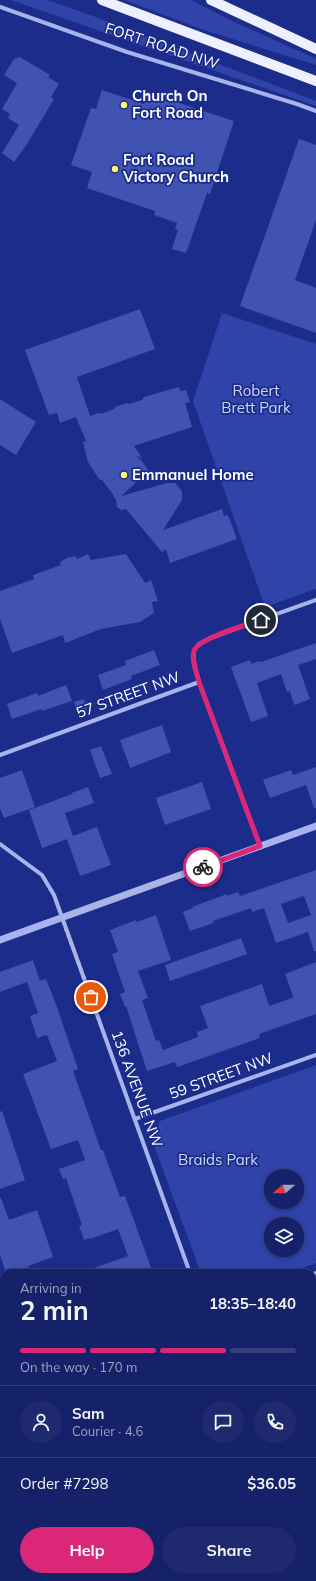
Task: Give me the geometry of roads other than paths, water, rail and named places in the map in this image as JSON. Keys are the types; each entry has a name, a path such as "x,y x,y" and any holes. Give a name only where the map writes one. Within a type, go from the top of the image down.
{"main road":[{"name":"FORT ROAD NW","path":"102,0 316,81"},
{"path":"211,0 316,49"}],"street":[{"name":"FORT ROAD NW","path":"0,7 127,52 316,111"},
{"name":"57 STREET NW","path":"0,755 199,682 194,663 194,650 198,644 210,638 316,600"},
{"path":"199,682 260,846"},
{"path":"0,940 316,826"},
{"name":"136 AVENUE NW","path":"0,844 42,875 54,895 189,1269"},
{"name":"59 STREET NW","path":"135,1119 316,1054"}],"place":[{"name":"Church On Fort Road","path":"124,105"},
{"name":"Fort Road Victory Church","path":"115,169"},
{"name":"Emmanuel Home","path":"124,475"}],"park label":[{"name":"Robert Brett Park","path":"256,400"},
{"name":"Braids Park","path":"218,1160"}]}
